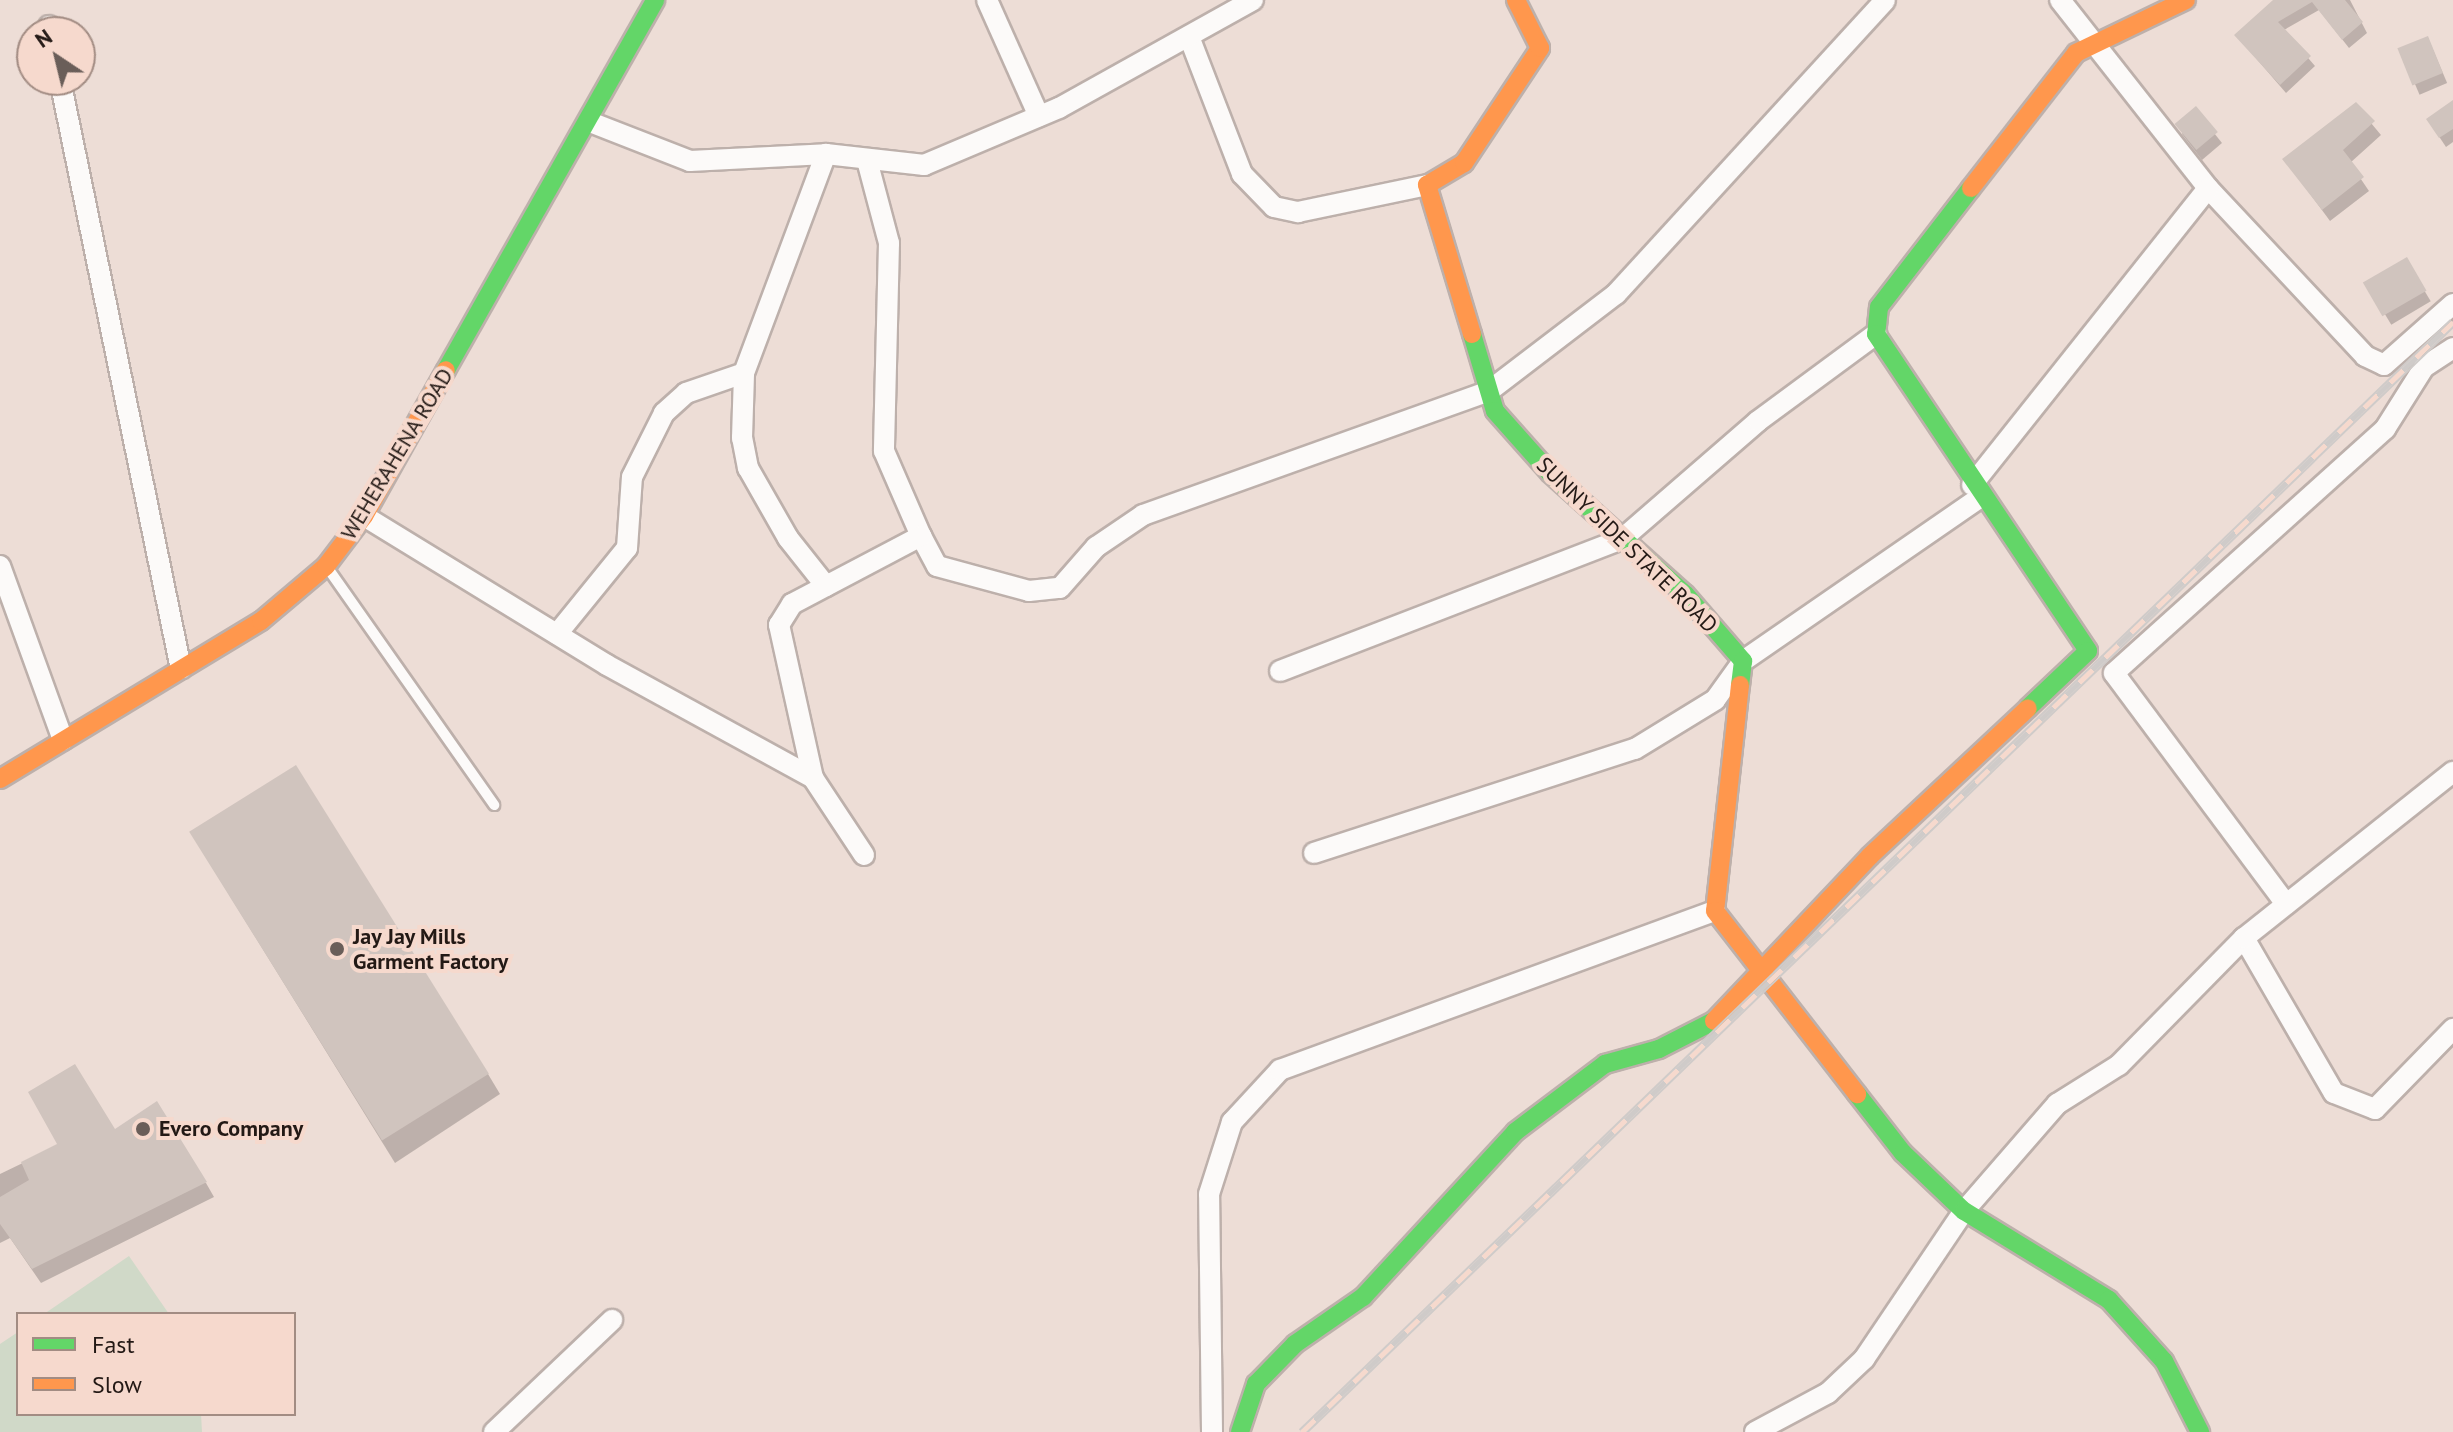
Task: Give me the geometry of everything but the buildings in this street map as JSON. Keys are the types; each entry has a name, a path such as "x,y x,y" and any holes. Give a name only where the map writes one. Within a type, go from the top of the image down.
{"street":[{"name":"WEHERAHENA ROAD","path":"0,779 261,621 326,566 364,516 590,122 655,0"},
{"path":"987,0 1039,116"},
{"path":"590,122 690,161 826,154 868,164 924,165 1039,116 1190,39 1253,0"},
{"path":"1190,39 1242,174 1274,207 1298,212 1427,185 1464,163 1540,48 1516,0"},
{"path":"868,164 889,243 884,451 921,536 937,566 1029,591 1060,588 1096,547 1143,515 1489,391 1616,294 1885,0"},
{"path":"2060,0 2208,188 2365,356 2384,365 2407,350 2453,304"},
{"path":"1240,1432 1256,1384 1295,1344 1363,1297 1515,1132 1605,1064 1706,1030 1870,856 2088,651 1976,492 1876,334 1879,307 2091,41 2157,19 2186,0"},
{"path":"63,96 181,669"},
{"path":"826,154 744,373 748,468 826,586"},
{"name":"SUNNY SIDE STATE ROAD","path":"1427,185 1495,411 1550,473 1685,594 1743,661"},
{"path":"1314,853 1635,749 1715,700 1743,661 1976,492 2208,188"},
{"path":"1280,671 1622,539 1758,421 1876,334"},
{"path":"2286,904 2114,673 2385,429 2424,367 2453,348"},
{"path":"2407,350 2424,367"},
{"path":"557,634 627,548 632,477 664,413 686,393 744,373"},
{"path":"364,516 557,634 813,778"},
{"path":"864,855 813,778 779,625 792,604 921,536"},
{"path":"0,566 63,740"},
{"path":"1743,661 1715,911 1903,1153 1964,1211 2109,1300 2164,1361 2200,1432"},
{"path":"1755,1432 1828,1393 1864,1359 1964,1211 2057,1104 2119,1065 2244,938 2453,772"},
{"path":"1212,1432 1209,1194 1232,1122 1280,1070 1715,911"},
{"path":"2244,938 2334,1093 2375,1109 2453,1029"},
{"path":"494,1432 612,1320"}],"lane":[{"path":"326,566 494,805"}],"green space":[{"path":"129,1256 168,1312 47,1312"},
{"path":"16,1333 16,1416 201,1416 202,1432 0,1432 0,1344"}],"railway":[{"path":"1302,1432 2453,322"}],"traffic: fast":[{"path":"446,370 655,0"},
{"path":"1971,188 1879,307 1876,334 2088,651 2028,708"},
{"path":"1472,334 1495,411 1550,473 1685,594 1743,661 1740,685"},
{"path":"1240,1432 1256,1384 1295,1344 1363,1297 1515,1132 1605,1064 1659,1049 1714,1021"},
{"path":"1857,1094 1903,1153 1964,1211 2109,1300 2164,1361 2200,1432"}],"traffic: slow":[{"path":"1472,334 1427,185 1464,163 1540,48 1516,0"},
{"path":"1971,188 2076,53 2186,0"},
{"path":"0,779 261,621 326,566 364,516 446,370"},
{"path":"1740,685 1715,911 1857,1094"},
{"path":"1714,1021 1870,856 2028,708"}],"place":[{"name":"Jay Jay Mills Garment Factory","path":"337,949"},
{"name":"Evero Company","path":"143,1129"}]}
